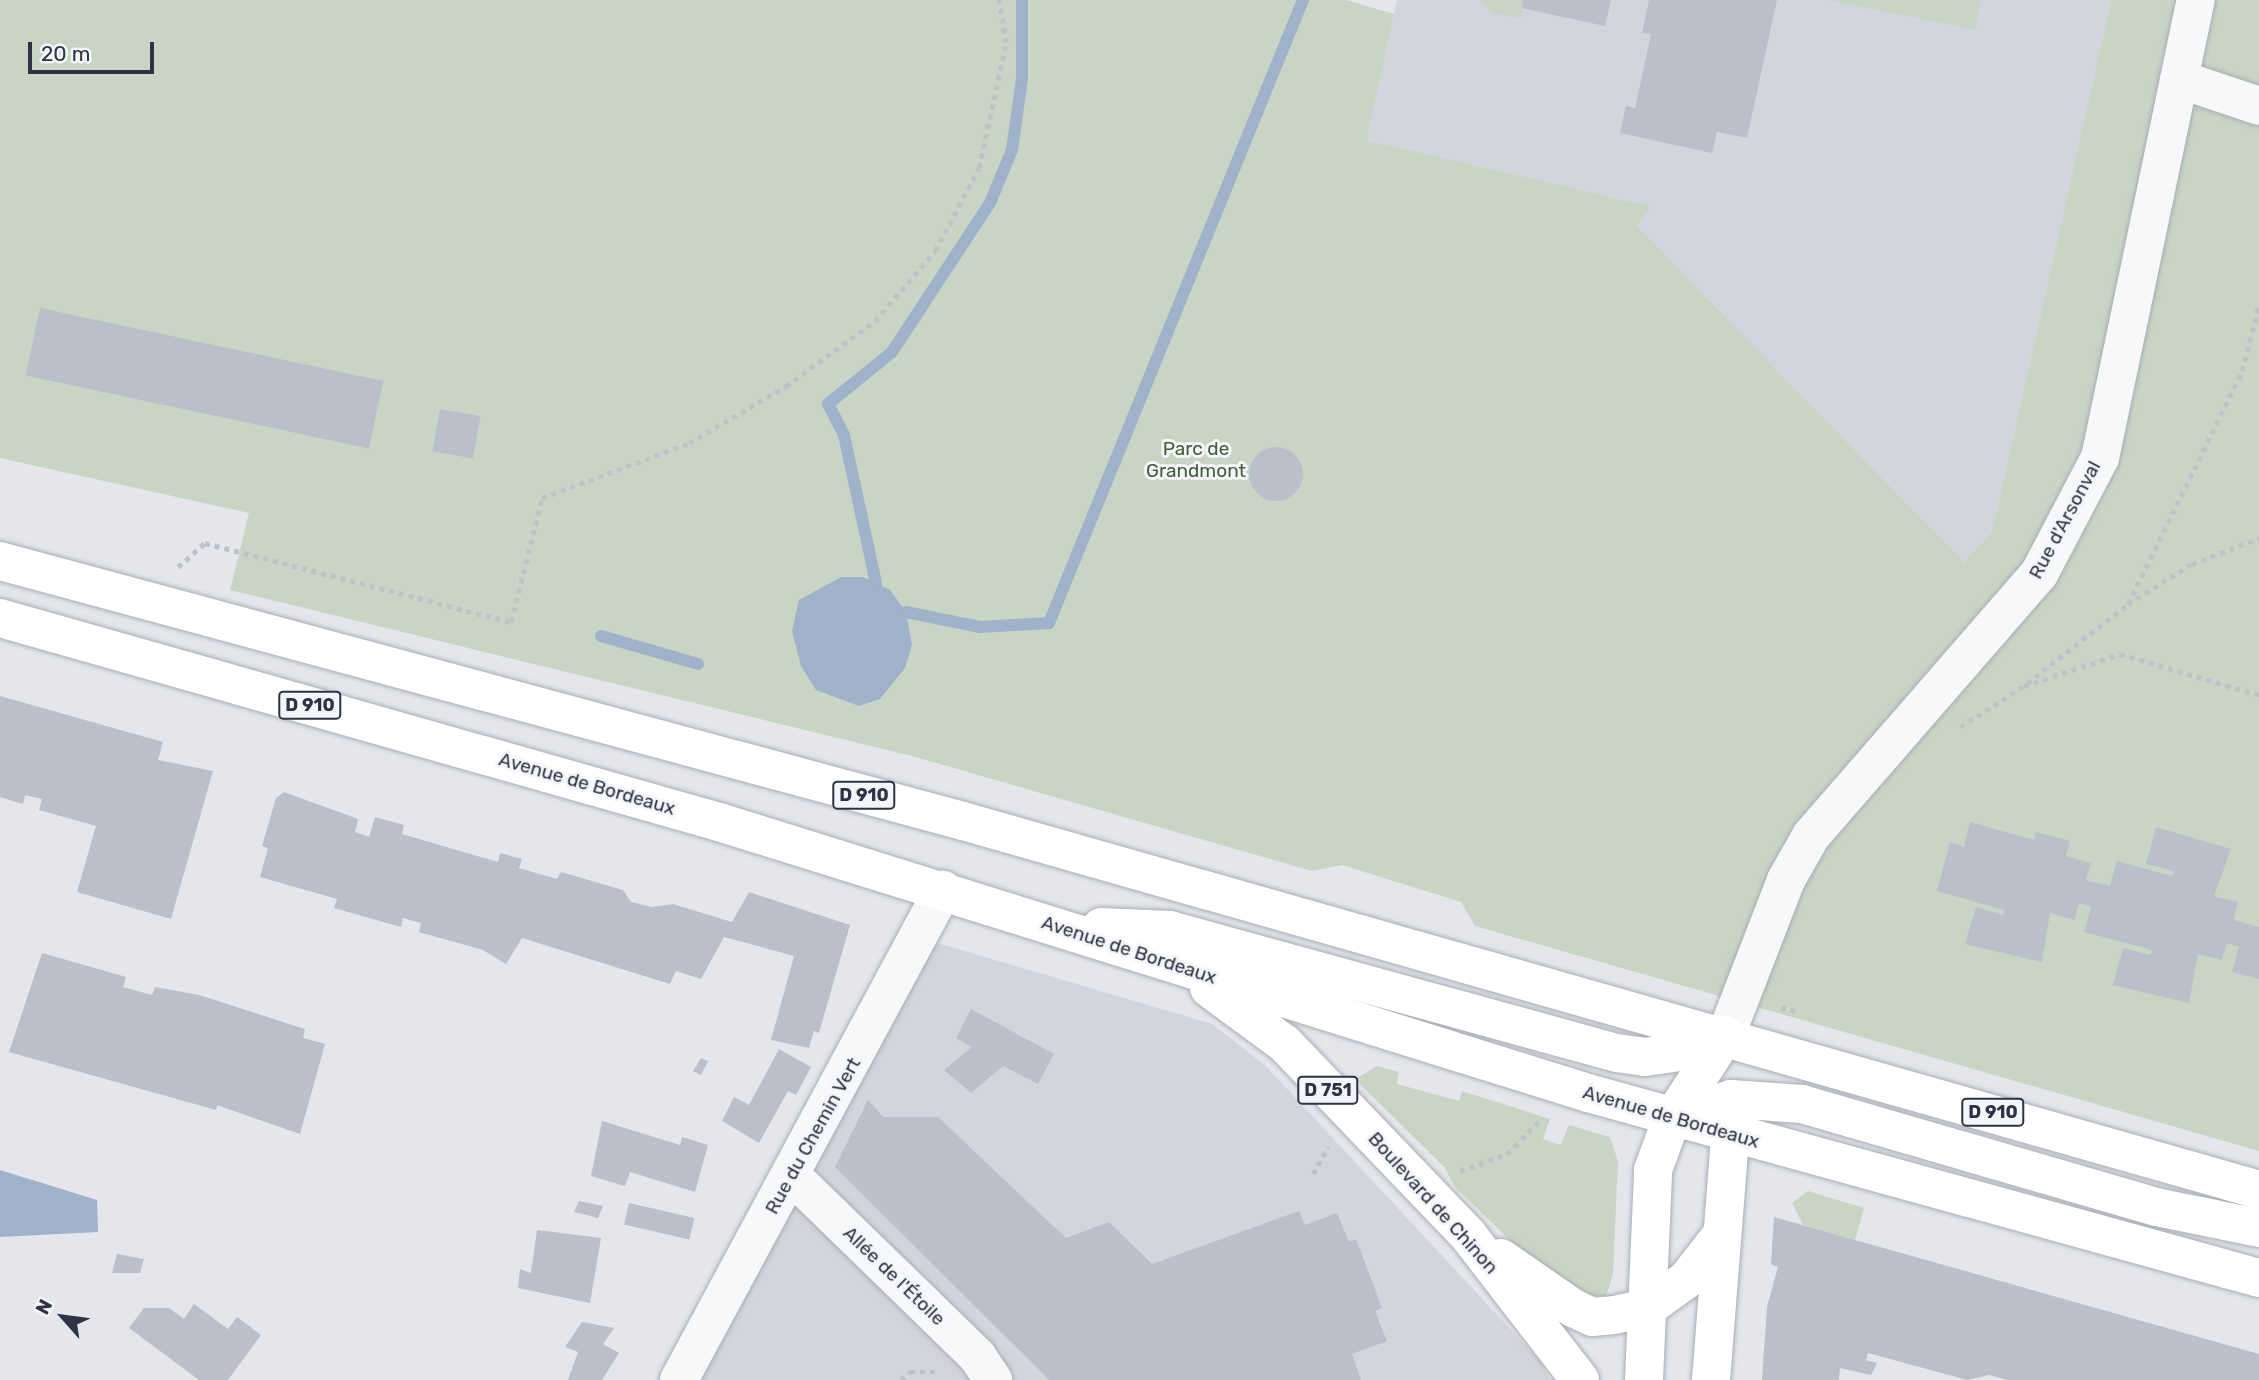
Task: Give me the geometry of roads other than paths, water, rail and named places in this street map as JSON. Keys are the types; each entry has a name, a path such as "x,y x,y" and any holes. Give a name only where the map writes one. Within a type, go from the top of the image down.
{"main road":[{"name":"D 910","path":"0,561 1726,1035 2259,1190"},
{"name":"Avenue de Bordeaux","path":"0,618 943,890 1172,964 1672,1118 1733,1117 2259,1278"},
{"path":"1050,924 1170,930 1617,1053 1645,1057 1686,1051 1726,1035"},
{"name":"Boulevard de Chinon","path":"1172,964 1284,1044 1468,1235 1580,1380"},
{"path":"1644,1380 1653,1170 1672,1118 1726,1035"},
{"name":"D 751","path":"1711,1380 1718,1238 1733,1117 1726,1035"},
{"path":"1733,1117 1802,1104 2156,1207 2259,1228"},
{"name":"D 751","path":"1468,1235 1592,1317 1647,1308 1687,1279 1718,1238"}],"street":[{"name":"Rue d'Arsonval","path":"1726,1035 1786,880 1811,836 2039,574 2100,458 2196,0"},
{"path":"2179,79 2259,106"},
{"name":"Rue du Chemin Vert","path":"679,1380 943,890"},
{"name":"Allée de l'Étoile","path":"791,1175 977,1356 993,1380"}],"water":[{"path":"841,577 863,577 890,590 906,612 912,645 905,668 880,699 859,706 816,690 801,666 792,631 799,600"},
{"path":"0,1170 97,1200 98,1232 0,1237"}],"waterway":[{"path":"876,583 844,435 828,404 892,352 990,203 1012,150 1022,79 1022,0"},
{"path":"906,612 980,627 1049,623 1303,0"},
{"path":"601,636 698,664"}],"park label":[{"name":"Parc de Grandmont","path":"1196,460"}]}
